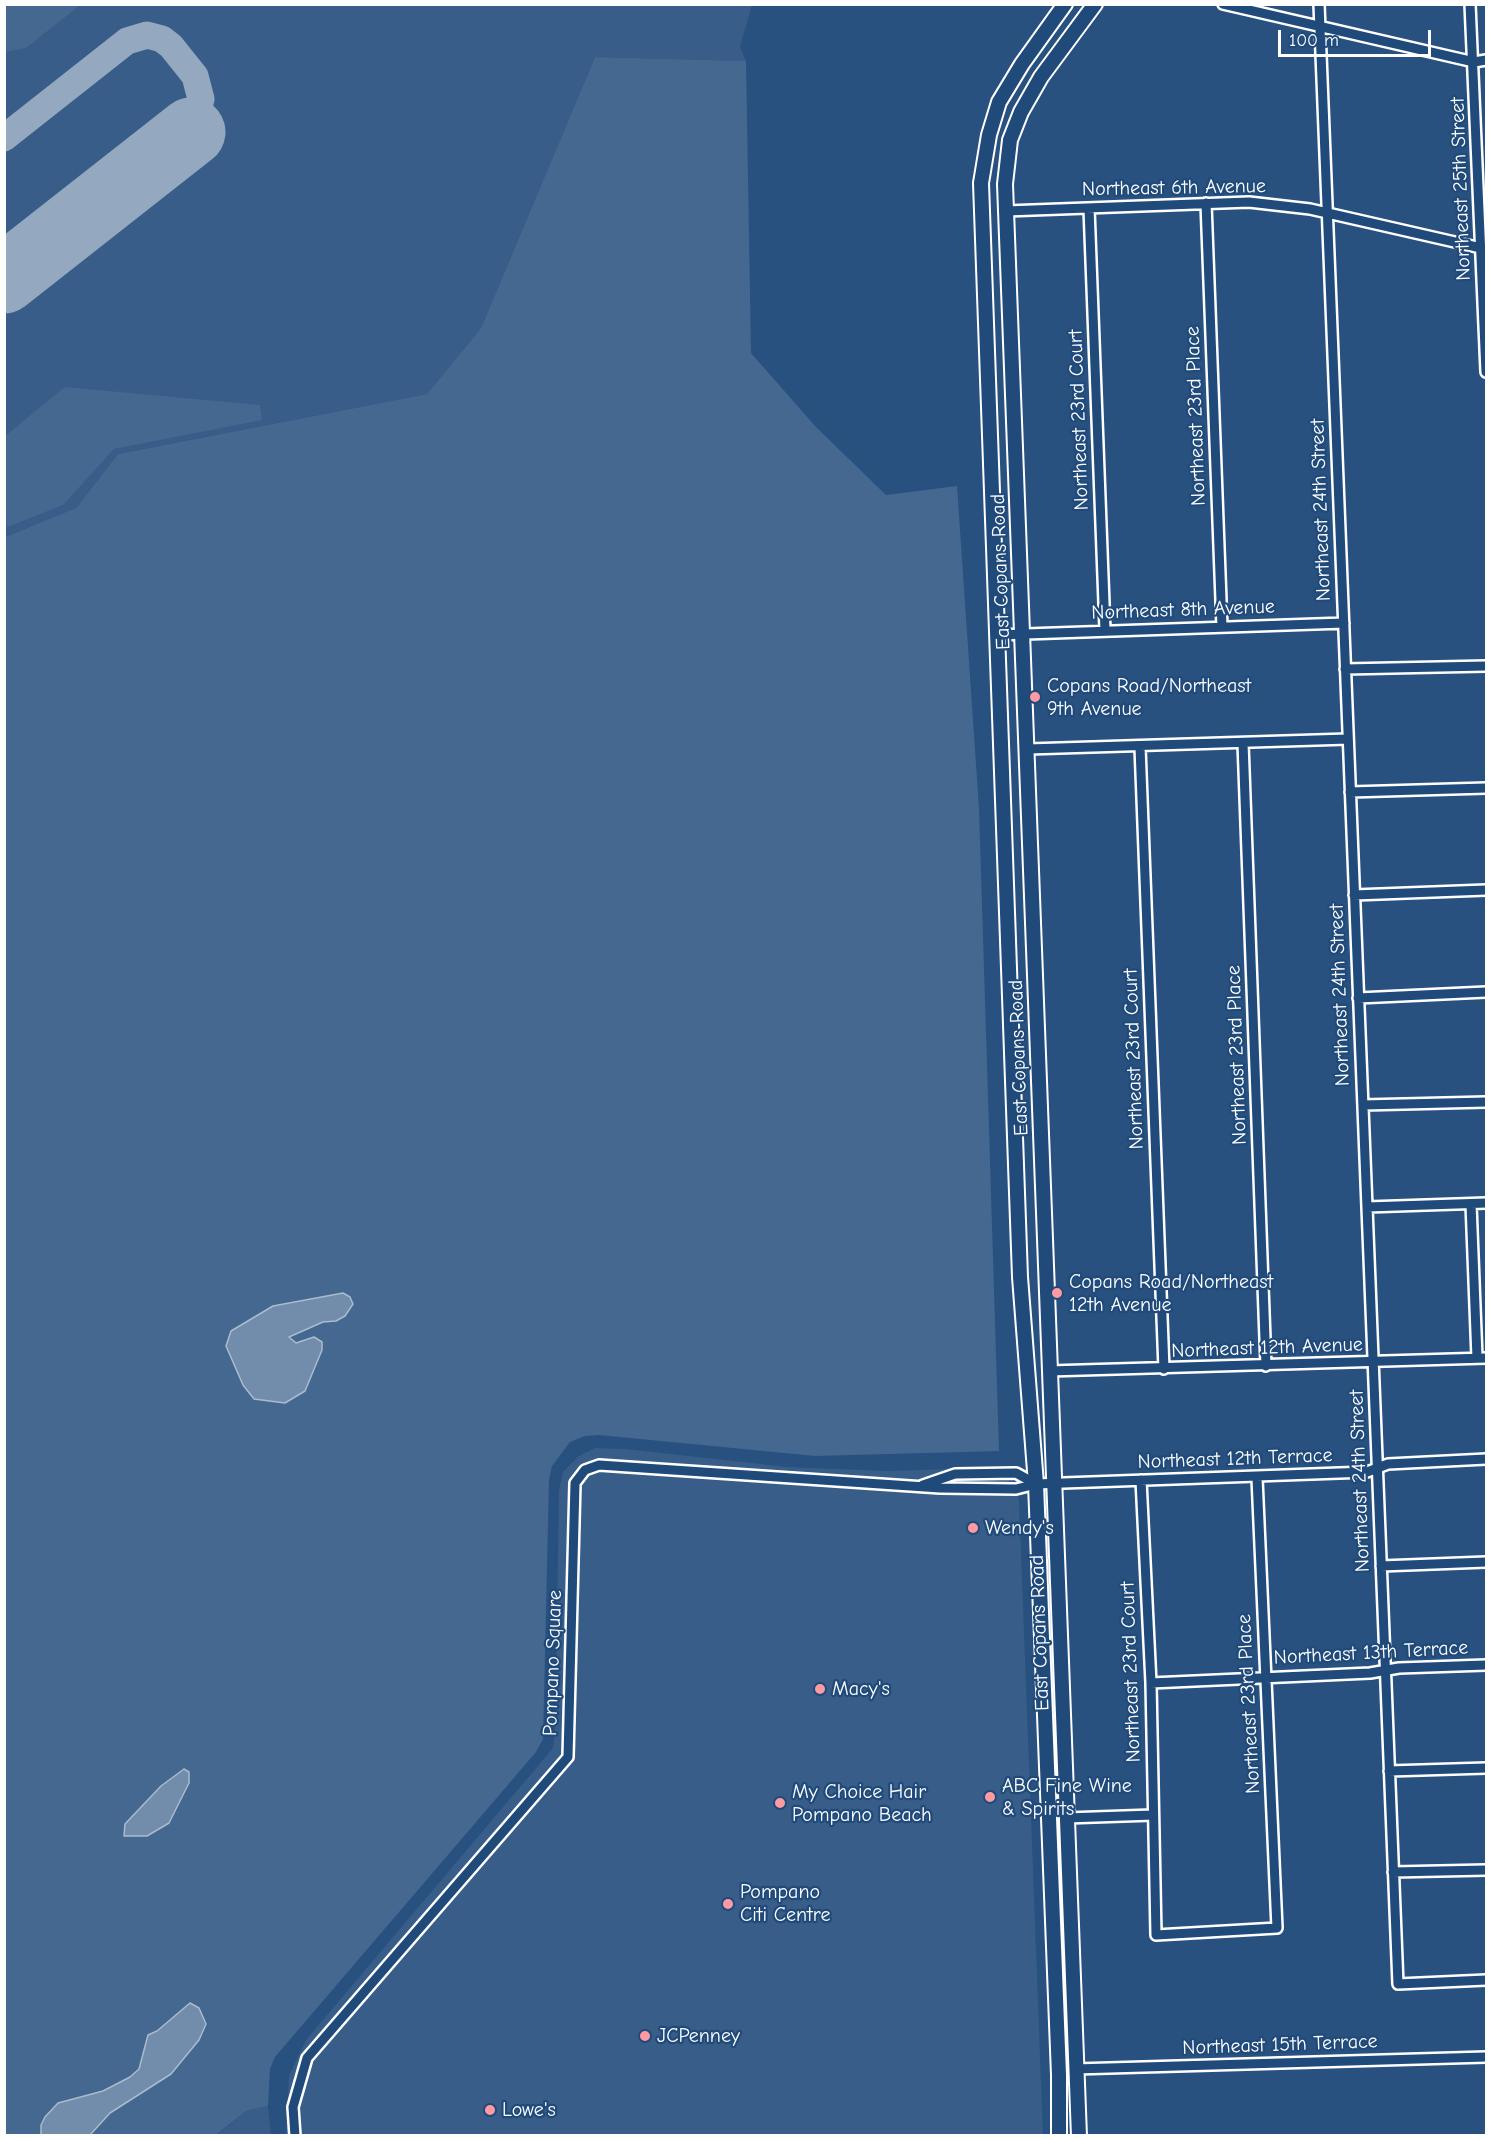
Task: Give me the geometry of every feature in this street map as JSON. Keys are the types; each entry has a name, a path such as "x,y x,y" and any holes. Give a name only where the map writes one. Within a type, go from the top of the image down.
{"main road":[{"name":"East Copans Road","path":"1059,2136 1050,1826 1036,1484 1020,1277 981,183 989,135 999,102 1022,64 1065,4"},
{"name":"East Copans Road","path":"1079,2136 1055,1484 1048,1371 1028,749 1005,184 1010,140 1021,112 1041,77 1095,4"},
{"path":"1048,1796 1055,1809 1066,1818"},
{"path":"1050,1826 1060,1835 1067,1848"}],"street":[{"path":"1223,4 1474,62 1486,60"},
{"name":"Northeast 24th Street","path":"1319,4 1398,1984 1486,1980"},
{"name":"Northeast 25th Street","path":"1470,4 1486,372"},
{"name":"Northeast 23rd Place","path":"1206,203 1222,627"},
{"name":"Northeast 6th Avenue","path":"1006,211 1260,203 1327,213 1481,248"},
{"name":"Northeast 23rd Court","path":"1089,208 1105,630"},
{"name":"Northeast 8th Avenue","path":"997,635 1344,623"},
{"path":"1346,669 1486,666"},
{"path":"1028,749 1348,739"},
{"name":"Northeast 23rd Place","path":"1244,743 1266,1366"},
{"name":"Northeast 23rd Court","path":"1140,747 1164,1369"},
{"path":"1350,792 1486,788"},
{"path":"1354,895 1486,890"},
{"path":"1358,998 1486,992"},
{"path":"1363,1105 1486,1102"},
{"path":"1367,1207 1486,1203"},
{"path":"1471,1204 1482,1358"},
{"name":"Northeast 12th Avenue","path":"1048,1371 1482,1358"},
{"name":"Northeast 12th Terrace","path":"1055,1484 1141,1479 1257,1478 1377,1470 1388,1464 1486,1459"},
{"name":"Pompano Square","path":"295,2136 293,2107 307,2058 568,1757 576,1483 585,1470 599,1465 923,1485 940,1488 1016,1489 1036,1484 1055,1484"},
{"name":"Pompano Square","path":"923,1485 954,1474 1016,1473 1036,1484"},
{"name":"Northeast 23rd Place","path":"1156,1935 1277,1928 1257,1478"},
{"name":"Northeast 23rd Court","path":"1141,1479 1150,1683 1156,1935"},
{"path":"1381,1566 1486,1562"},
{"name":"Northeast 13th Terrace","path":"1150,1683 1486,1665"},
{"path":"1389,1771 1486,1767"},
{"path":"1066,1818 1154,1815"},
{"path":"1394,1872 1486,1870"},
{"name":"Northeast 15th Terrace","path":"1075,2069 1486,2057"}],"shaded area":[{"path":"5,4 80,5 26,48 5,52"},
{"path":"5,5 752,5 740,47 746,61 595,57 481,328 427,394 118,454 76,508 5,537"},
{"path":"595,57 746,61 751,353 816,427 886,495 957,486 979,808 999,1451 815,1456 599,1435 585,1436 570,1442 552,1466 549,1480 543,1739 536,1752 275,2057 270,2069 268,2106 246,2111 216,2135 5,2136 5,537 76,508 118,454 427,394 481,328"},
{"path":"65,387 260,405 262,420 114,449 63,505 5,528 5,436"},
{"path":"343,1293 350,1297 353,1304 345,1316 336,1321 323,1322 289,1337 296,1343 314,1337 322,1342 322,1350 305,1391 285,1403 254,1399 243,1385 226,1346 231,1331 273,1306"},
{"name":"Pompano Citi Centre","path":"595,1448 626,1449 787,1467 890,1471 1001,1467 1019,1499 1043,2135 286,2136 289,2076 306,2040 553,1748 559,1491 563,1472 579,1456"},
{"path":"184,1769 189,1772 189,1783 169,1823 147,1836 124,1836 125,1824 161,1786"},
{"path":"190,2003 199,2008 206,2024 199,2040 171,2074 110,2113 90,2135 41,2135 41,2125 45,2117 58,2103 103,2091 130,2077 139,2069 148,2035 157,2031"},
{"path":"268,2106 271,2135 216,2136 246,2111"}],"taxiway":[{"path":"4,138 127,41 147,35 162,39 171,46 195,76 201,99 191,132"}],"runway":[{"path":"4,279 191,132"}],"place":[{"name":"Copans Road/Northeast 9th Avenue","path":"1035,697"},
{"name":"Copans Road/Northeast 12th Avenue","path":"1057,1293"},
{"name":"Wendy's","path":"973,1528"},
{"name":"Macy's","path":"820,1689"},
{"name":"ABC Fine Wine & Spirits","path":"990,1797"},
{"name":"My Choice Hair Pompano Beach","path":"780,1803"},
{"name":"Pompano Citi Centre","path":"728,1904"},
{"name":"JCPenney","path":"645,2036"},
{"name":"Lowe's","path":"490,2110"}]}
